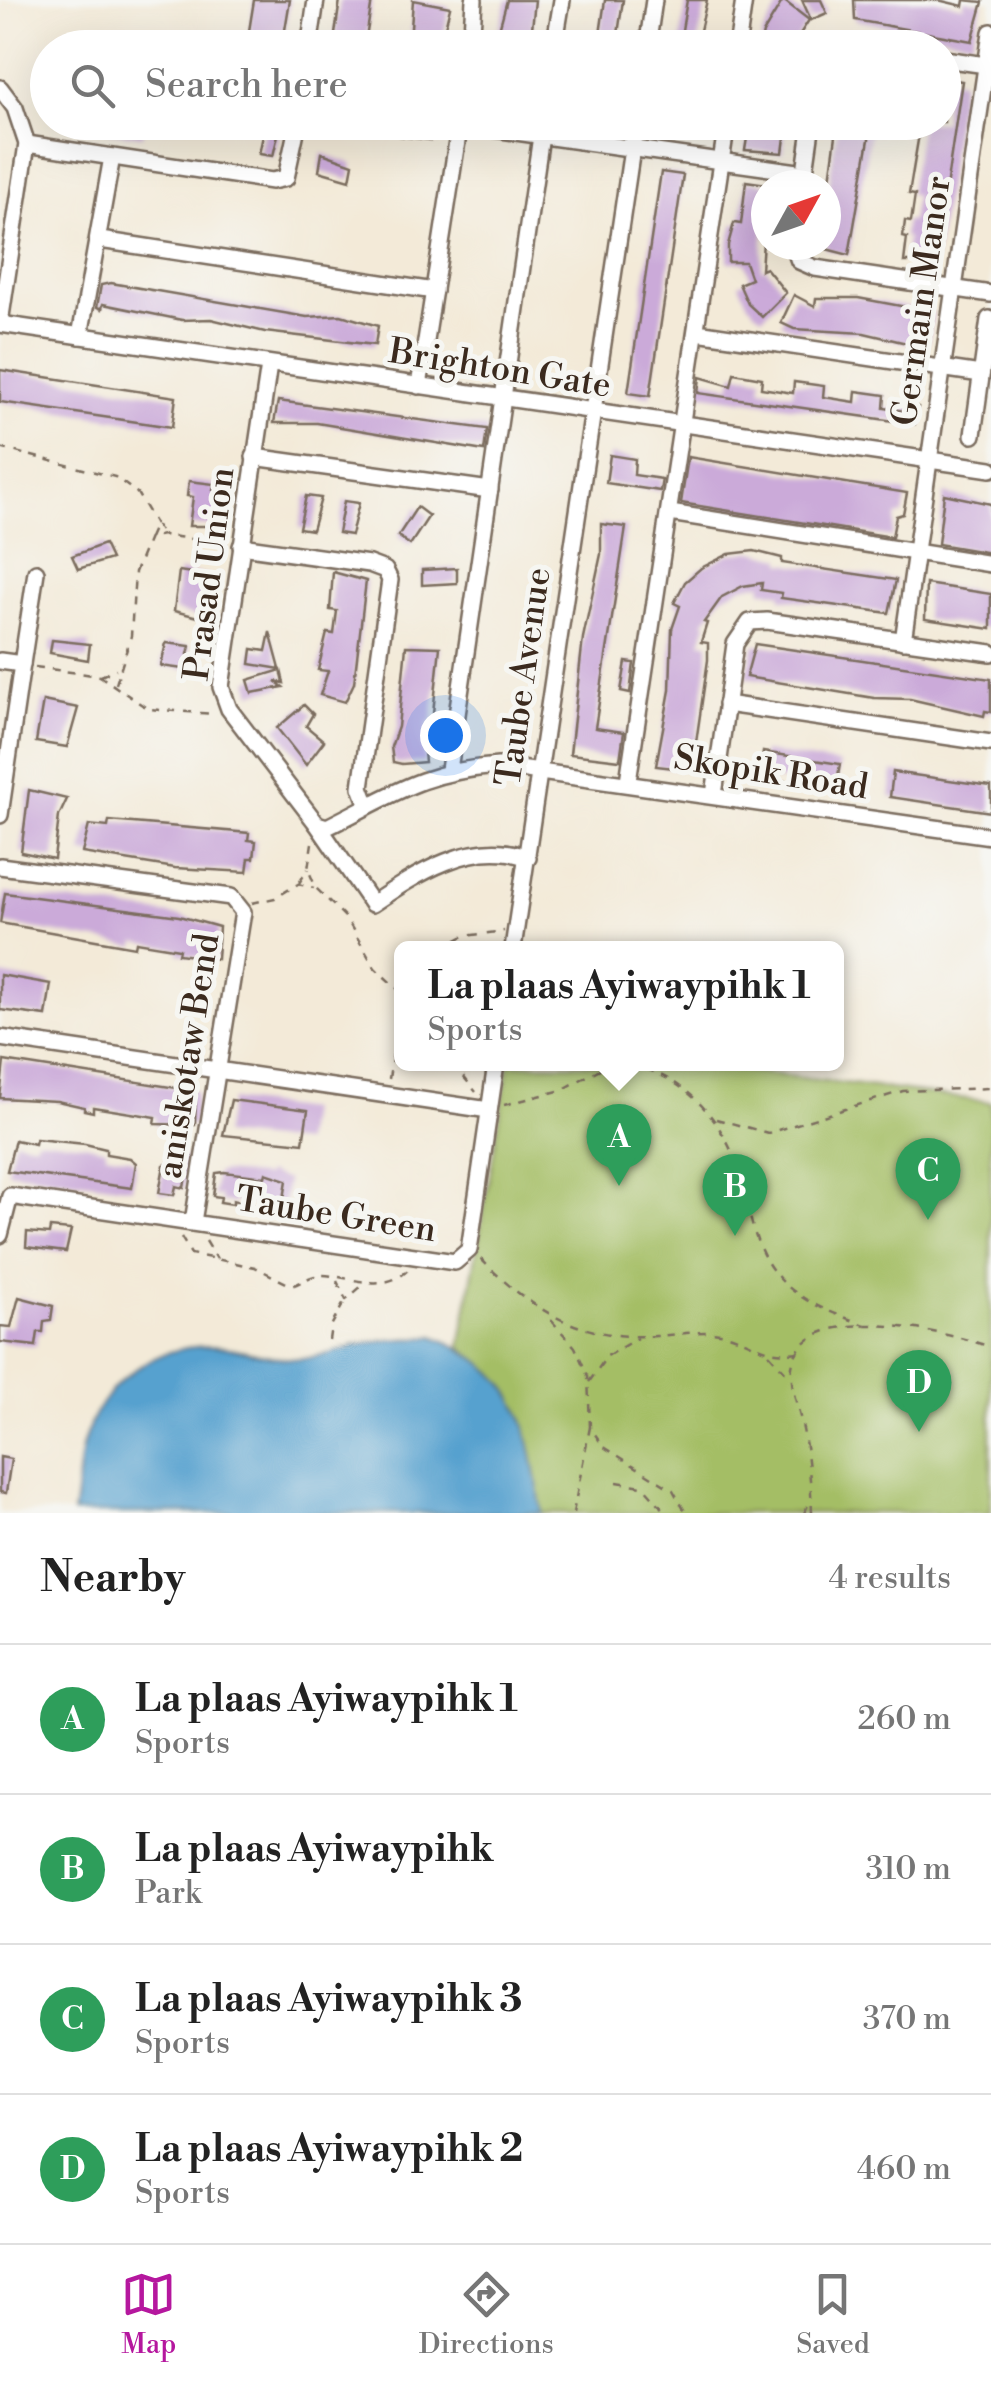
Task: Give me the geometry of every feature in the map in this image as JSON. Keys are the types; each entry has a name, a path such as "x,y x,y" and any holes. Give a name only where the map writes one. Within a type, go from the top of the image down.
{"street":[{"path":"312,30 316,0"},
{"path":"472,30 474,0"},
{"path":"557,30 562,0"},
{"path":"650,30 654,0"},
{"path":"740,30 744,0"},
{"name":"Germain Manor","path":"904,641 991,32"},
{"path":"961,61 986,65"},
{"path":"0,88 14,108 27,144 0,323"},
{"path":"27,144 272,182 286,178 292,168 296,140"},
{"path":"419,386 457,140"},
{"path":"449,770 540,140"},
{"path":"592,140 762,170"},
{"name":"Taube Avenue","path":"514,941 633,140"},
{"path":"628,781 724,140"},
{"path":"805,170 809,140"},
{"path":"80,336 112,156"},
{"path":"100,240 434,291"},
{"path":"799,260 815,268 991,294"},
{"path":"973,434 989,319"},
{"name":"Brighton Gate","path":"0,323 682,427 991,469"},
{"path":"697,332 981,374"},
{"name":"Prasad Union","path":"269,364 236,545 221,687 229,709 319,841 372,904 437,864 489,852 528,858"},
{"path":"254,457 490,490"},
{"path":"670,514 991,564"},
{"path":"236,545 369,564 385,570 390,580 361,787 367,803"},
{"path":"0,815 27,665 36,572"},
{"path":"714,795 735,644 750,622 767,621 991,653"},
{"path":"0,661 27,665"},
{"path":"726,704 991,743"},
{"path":"312,829 327,827 367,803 449,770 498,766 541,770"},
{"name":"Skopik Road","path":"541,770 991,836"},
{"name":"aniskotaw Bend","path":"0,866 231,897 240,904 244,912 193,1222"},
{"path":"0,1038 217,1070 490,1103"},
{"path":"475,1254 495,1071"},
{"name":"Taube Green","path":"0,1235 5,1195 446,1263 475,1254"}],"path":[{"path":"0,448 115,477 137,493 163,535"},
{"path":"116,686 118,668 131,636 135,572 155,524"},
{"path":"149,538 163,535 236,545"},
{"path":"27,665 100,676 148,709 220,715"},
{"path":"100,676 118,668"},
{"path":"240,904 275,898 298,884 319,841 312,829"},
{"path":"308,869 316,888 346,918 375,968 394,986"},
{"path":"298,884 316,888"},
{"path":"455,941 464,936 505,932"},
{"path":"388,1084 394,1042"},
{"path":"459,1071 477,1094 490,1103 502,1099 501,1106 562,1090 596,1071"},
{"path":"650,1071 674,1080 714,1118 730,1147 749,1221 770,1266 802,1298 865,1325"},
{"path":"714,1118 768,1133 903,1091 991,1088"},
{"path":"193,1222 184,1246 191,1254 255,1267 292,1286 324,1275 366,1283 401,1277 410,1267"},
{"path":"193,1222 204,1236 210,1254 220,1261"},
{"path":"475,1254 575,1347 588,1384 590,1427 572,1513"},
{"path":"337,1280 346,1300"},
{"path":"329,1340 331,1326 346,1300 366,1283"},
{"path":"546,1316 610,1336 723,1333 768,1353 792,1380"},
{"path":"812,1513 792,1380 792,1364 799,1352 817,1336 865,1325 953,1334 991,1348"},
{"path":"588,1384 607,1356 639,1337"},
{"path":"768,1353 799,1352"},
{"path":"590,1427 604,1447 672,1490 684,1513"},
{"path":"641,1485 646,1472"},
{"path":"617,1482 641,1485 667,1513"},
{"path":"804,1513 811,1499"}],"green space":[{"path":"508,1071 750,1071 991,1102 991,1513 542,1513 533,1464 519,1420 496,1381 460,1347"}],"water":[{"path":"434,1336 464,1351 505,1386 525,1428 542,1513 73,1513 81,1452 91,1422 117,1385 154,1359 175,1351 222,1347 298,1359 373,1342"}],"building":[{"path":"254,0 290,0 285,30 249,30"},
{"path":"340,0 372,0 367,30 336,30"},
{"path":"413,0 450,7 444,30 411,28"},
{"path":"507,0 535,0 532,30 499,30"},
{"path":"605,0 623,0 619,30 601,30"},
{"path":"687,0 707,0 700,30 682,30"},
{"path":"783,0 809,20 803,30 765,30"},
{"path":"802,0 821,0 827,13 811,20"},
{"path":"854,0 938,0 963,6 964,0 983,2 972,41 961,39 961,30 911,30 855,20"},
{"path":"262,140 277,140 273,156 259,154"},
{"path":"747,140 785,140 783,153 745,150"},
{"path":"835,140 869,140 849,255 841,253 841,170 831,170"},
{"path":"918,140 953,140 935,262 904,262 905,221 911,222 915,195 909,194"},
{"path":"322,153 353,164 350,180 319,171"},
{"path":"661,172 683,175 650,396 628,393"},
{"path":"746,181 751,182 751,260 762,260 761,270 766,268 786,293 762,317 748,304 739,284 751,279 745,262 728,262 734,223 741,224"},
{"path":"111,283 307,317 341,315 378,326 375,345 265,332 211,319 182,320 103,304 102,309 97,307 101,285"},
{"path":"794,295 815,306 816,298 858,298 933,312 929,342 924,347 864,333 794,329 781,323"},
{"path":"0,370 176,397 172,427 0,402"},
{"path":"734,373 762,378 761,388 793,393 794,382 824,386 823,397 855,402 856,391 885,395 884,408 905,411 906,405 918,407 915,424 698,393 700,377 731,386"},
{"path":"278,401 487,429 484,451 317,423 274,423"},
{"path":"610,455 635,459 634,475 662,479 660,491 606,483"},
{"path":"688,457 907,493 903,514 896,516 892,537 681,503"},
{"path":"189,481 214,484 213,490 223,492 219,526 189,526 193,497 187,496"},
{"path":"944,494 991,504 991,553 938,544"},
{"path":"306,496 321,498 312,530 299,528"},
{"path":"344,501 359,503 351,535 338,533"},
{"path":"417,507 429,516 410,545 398,536"},
{"path":"601,524 626,527 595,728 624,732 620,760 570,754 583,638 601,554"},
{"path":"104,544 111,559 78,569 72,556"},
{"path":"754,551 782,558 782,563 896,580 889,613 781,598 782,593 761,590 762,583 743,586 722,597 704,622 707,623 701,642 708,643 708,660 692,770 656,766 670,690 672,629 680,606 674,603 685,582 701,568 729,554"},
{"path":"457,568 457,583 422,585 422,570"},
{"path":"179,571 211,576 206,619 174,611"},
{"path":"333,572 366,581 354,683 345,702 320,695 328,671 318,670 327,633 334,634 337,611 330,610"},
{"path":"926,584 991,594 991,629 925,619"},
{"path":"270,632 280,669 250,664 252,649 266,651"},
{"path":"52,640 90,644 88,660 50,653"},
{"path":"166,643 190,646 188,654 201,656 198,671 161,666"},
{"path":"755,644 991,679 991,712 985,711 984,716 910,699 874,698 746,677"},
{"path":"406,646 440,647 432,723 428,723 423,742 425,762 402,764 393,762 391,747 398,727"},
{"path":"626,662 634,663 630,693 621,691"},
{"path":"281,670 284,683 275,681 283,687 252,693 248,680"},
{"path":"43,701 78,708 67,747 36,742"},
{"path":"304,705 313,714 306,726 324,741 306,765 277,728"},
{"path":"763,752 840,764 836,789 759,777"},
{"path":"893,772 991,786 991,812 890,797"},
{"path":"29,790 67,799 59,816 54,859 21,852"},
{"path":"109,821 249,833 248,840 256,841 254,858 249,858 247,872 175,868 82,853 89,825 108,827"},
{"path":"5,893 179,916 219,927 217,959 210,958 209,966 200,964 201,957 178,954 179,949 136,942 135,947 0,923"},
{"path":"0,975 51,984 46,1016 0,1010"},
{"path":"4,1061 196,1091 195,1125 155,1124 156,1117 93,1107 93,1112 57,1101 0,1098"},
{"path":"231,1100 308,1110 303,1143 223,1135"},
{"path":"36,1139 85,1144 106,1149 106,1154 130,1158 136,1163 132,1188 7,1171 15,1140 35,1144"},
{"path":"178,1156 189,1158 184,1188 176,1186 174,1195 159,1193 164,1165 177,1162"},
{"path":"216,1173 265,1177 266,1173 287,1180 282,1212 233,1200 233,1204 220,1202 221,1197 213,1196"},
{"path":"50,1228 71,1230 66,1252 26,1247 27,1232 49,1234"},
{"path":"19,1297 53,1306 51,1320 44,1321 43,1332 38,1332 36,1346 0,1342 0,1326 11,1327"},
{"path":"0,1457 11,1459 6,1493 0,1492"}],"place":[{"name":"La plaas Ayiwaypihk 1","path":"619,1186"},
{"name":"La plaas Ayiwaypihk 3","path":"928,1220"},
{"name":"La plaas Ayiwaypihk","path":"735,1236"},
{"name":"La plaas Ayiwaypihk 2","path":"919,1432"}]}
